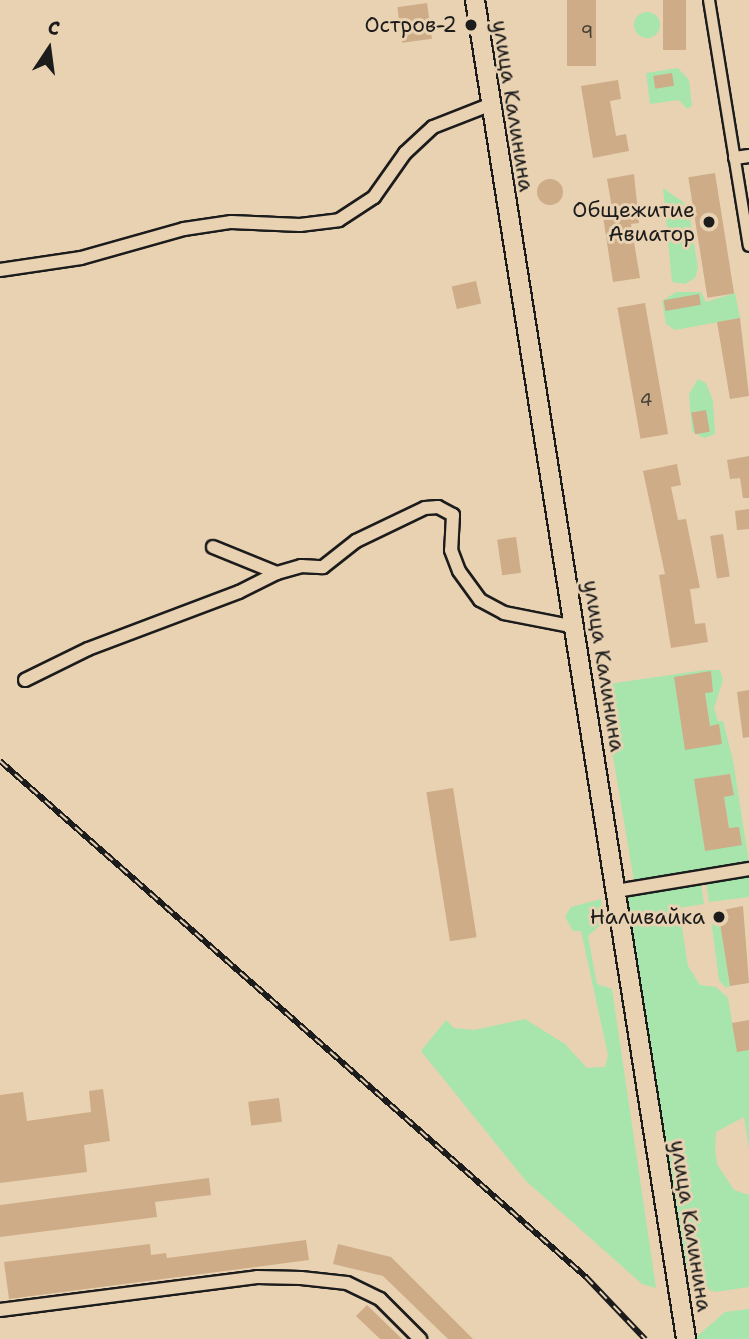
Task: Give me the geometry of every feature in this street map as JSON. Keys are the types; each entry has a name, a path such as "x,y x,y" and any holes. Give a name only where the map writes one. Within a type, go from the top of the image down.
{"main road":[{"name":"улица Калинина","path":"475,0 489,105 575,627 686,1339"}],"street":[{"path":"709,0 749,246"},
{"path":"0,270 81,258 184,229 231,222 300,225 339,220 374,197 405,153 433,127 489,105"},
{"path":"734,158 749,156"},
{"path":"24,680 276,573 300,566 323,567 356,541 425,508 438,508 453,515 451,550 459,572 480,600 504,613 575,627"},
{"path":"213,547 276,573"},
{"path":"616,891 749,869"},
{"path":"0,1310 257,1277 302,1278 347,1283 380,1299 420,1339"}],"green space":[{"path":"647,12 656,16 660,25 656,34 647,38 638,34 634,25 638,16"},
{"path":"678,68 689,80 692,106 687,109 679,100 650,104 646,73"},
{"path":"663,188 683,202 690,218 698,268 695,278 685,284 672,282"},
{"path":"676,292 701,292 706,302 735,293 740,318 675,330 666,324 662,301"},
{"path":"698,379 706,383 713,401 715,434 704,438 692,432 689,394"},
{"path":"720,670 723,680 714,708 718,721 723,721 733,760 749,863 634,881 601,685","holes":["710,672 713,691 705,693 710,726 719,725 685,749","730,774 734,795 724,797 729,828 694,780"]},
{"path":"749,875 749,897 709,902 706,882"},
{"path":"701,883 704,904 679,908 688,966 700,985 716,987 728,998 737,1051 749,1050 749,1150 744,1117 716,1132 715,1147 717,1164 734,1190 749,1195 749,1287 715,1292 698,1285 686,1264 627,896"},
{"path":"601,899 605,921 588,936 597,984 612,989 656,1288 642,1284 526,1181 421,1051 446,1020 454,1028 474,1030 525,1019 565,1044 587,1068 605,1067 608,1055 581,931 573,931 565,917 571,907"},
{"path":"718,911 730,986 726,988 719,980 710,912"},
{"path":"749,1309 749,1339 694,1339 725,1312"}],"building":[{"path":"567,0 596,0 596,66 567,66"},
{"path":"663,0 686,0 686,50 663,50"},
{"path":"427,3 432,39 402,43 397,7"},
{"path":"672,73 674,86 655,89 653,76"},
{"path":"618,80 621,99 610,101 616,136 626,134 629,151 593,158 581,86"},
{"name":"Общежитие Авиатор","path":"715,173 734,293 707,298 688,177"},
{"path":"634,174 639,223 631,224 640,278 613,282 602,210 612,208 607,179"},
{"path":"550,179 560,182 563,192 560,202 550,205 540,202 537,192 540,182"},
{"path":"476,281 481,303 457,309 452,287"},
{"path":"699,294 701,305 665,311 664,300"},
{"path":"645,303 668,434 641,439 617,308"},
{"path":"740,318 749,396 730,399 717,322"},
{"path":"706,410 710,432 695,434 691,413"},
{"path":"749,456 749,498 743,498 740,478 730,479 727,460"},
{"path":"677,464 681,485 671,487 678,520 686,519 700,588 690,589 695,624 705,623 708,642 671,648 659,575 665,574 643,471"},
{"path":"749,509 749,529 737,530 735,511"},
{"path":"723,534 730,576 717,579 710,536"},
{"path":"516,537 521,573 502,575 497,540"},
{"path":"711,671 713,692 705,693 710,726 719,724 722,744 685,750 674,677"},
{"path":"749,690 749,737 743,738 737,692"},
{"path":"730,774 734,795 724,797 729,828 739,827 742,845 705,851 694,779"},
{"path":"453,788 477,937 450,941 426,792"},
{"path":"743,906 749,983 730,986 718,911"},
{"path":"749,1020 749,1050 737,1052 732,1023"},
{"path":"103,1089 110,1141 84,1145 87,1172 0,1183 0,1095 23,1092 27,1121 91,1112 89,1091"},
{"path":"279,1098 282,1122 251,1126 248,1102"},
{"path":"209,1178 211,1195 155,1202 157,1217 0,1237 0,1205"},
{"path":"306,1240 309,1260 9,1299 4,1262 150,1244 151,1255 166,1253 167,1258"},
{"path":"338,1244 391,1257 473,1339 448,1339 383,1276 333,1264"},
{"path":"367,1305 402,1339 380,1339 356,1316"}],"railway":[{"path":"0,761 586,1277 645,1339"}],"place":[{"name":"Остров-2","path":"471,25"},
{"name":"Общежитие Авиатор","path":"709,222"},
{"name":"Наливайка","path":"719,917"}]}
